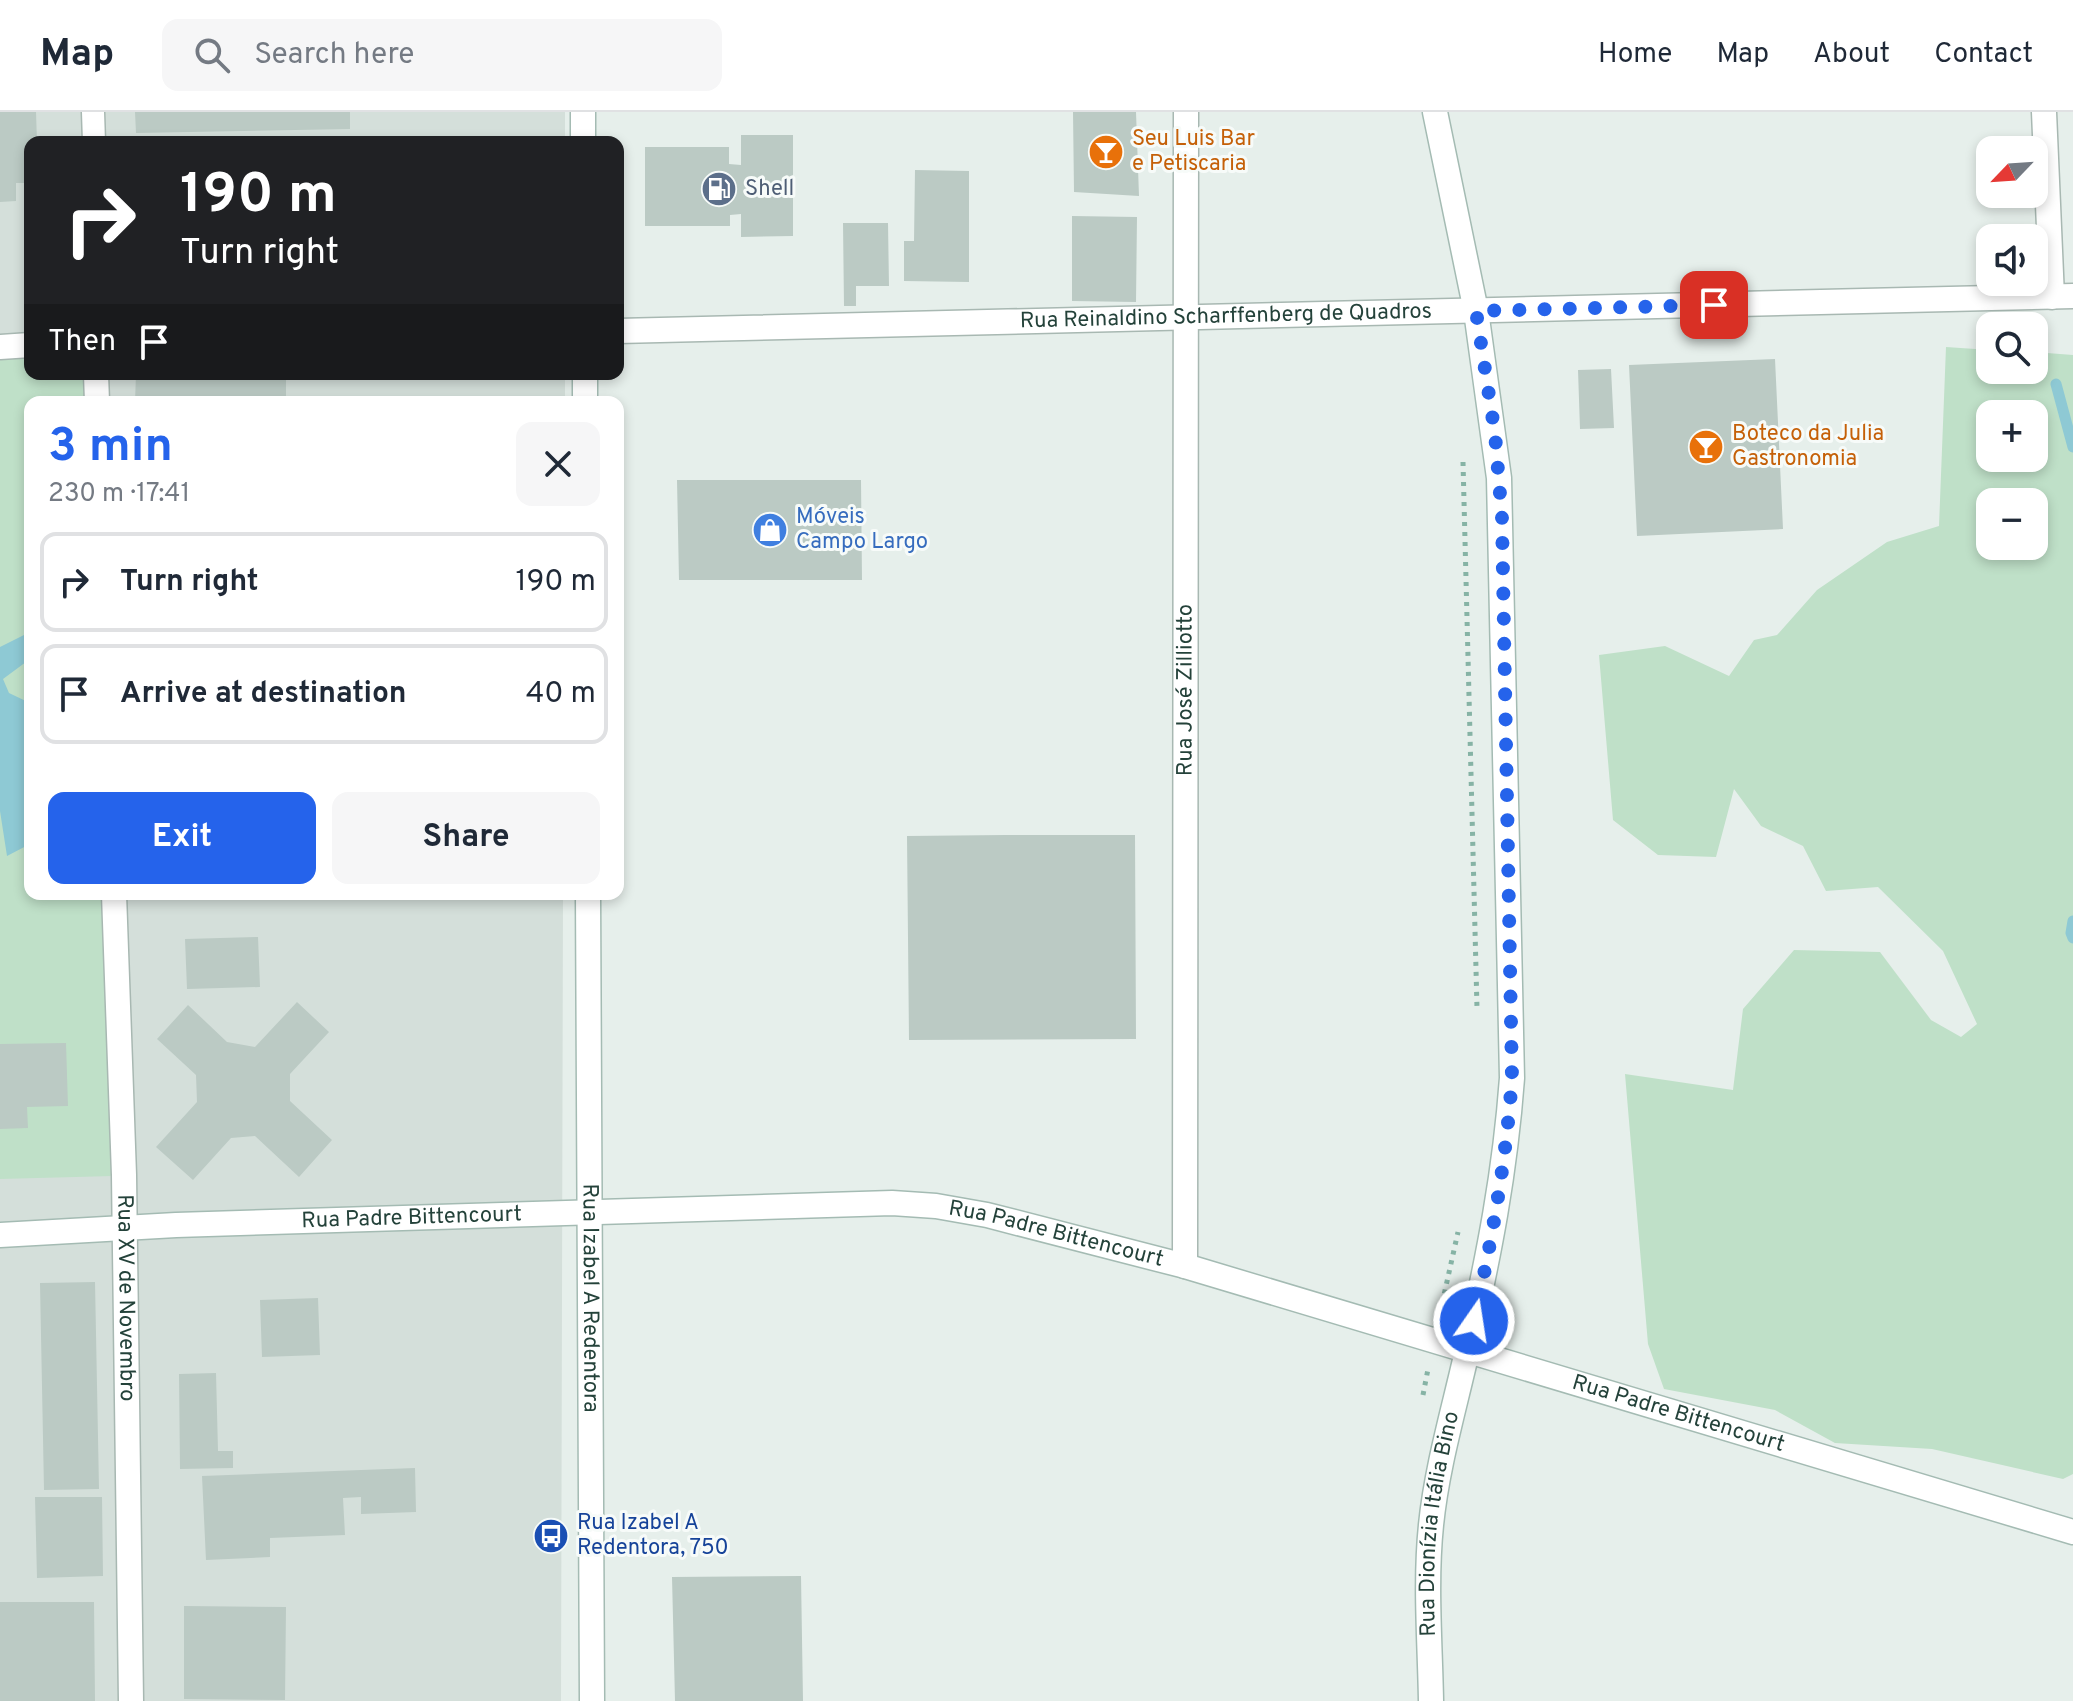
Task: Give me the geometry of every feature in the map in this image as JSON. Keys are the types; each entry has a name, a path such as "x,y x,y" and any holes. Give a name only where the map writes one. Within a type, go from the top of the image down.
{"main road":[{"path":"583,112 583,136"},
{"name":"Rua José Zilliotto","path":"1185,1266 1186,112"},
{"name":"Rua Dionízia Itália Bino","path":"1431,1701 1431,1525 1440,1466 1496,1219 1506,1153 1512,1078 1502,518 1495,434 1476,311 1435,112"},
{"path":"2044,112 2063,297"},
{"name":"Rua Reinaldino Scharffenberg de Quadros","path":"624,331 2063,297"},
{"path":"0,347 24,345"},
{"name":"Rua XV de Novembro","path":"114,900 125,1229 131,1701"},
{"name":"Rua Izabel A Redentora","path":"588,900 592,1701"},
{"name":"Rua Padre Bittencourt","path":"0,1235 589,1212 892,1203 936,1206 987,1215 1185,1266 2073,1532"}],"street":[{"path":"93,112 94,136"}],"path":[{"path":"1463,450 1477,1016"},
{"path":"1441,1310 1460,1226"}],"shaded area":[{"path":"0,112 565,112 565,136 24,136 24,380 565,380 565,396 24,396 24,900 563,900 561,1701 0,1701"}],"green space":[{"path":"1946,347 1976,349 1976,384 2048,384 2048,353 2073,355 2073,1474 2063,1479 1932,1449 1835,1443 1775,1410 1664,1389 1648,1344 1625,1074 1733,1090 1743,1009 1794,950 1880,952 1931,1020 1961,1037 1977,1024 1943,951 1878,887 1826,891 1803,846 1761,826 1734,789 1716,857 1658,855 1613,820 1599,655 1665,646 1729,676 1754,640 1777,635 1817,590 1887,542 1939,526"},
{"path":"24,353 24,380 89,380 89,396 24,396 24,900 104,900 113,1176 0,1179 0,354"}],"water":[{"path":"24,635 24,663 3,679 9,693 24,700 24,847 7,856 0,811 0,647"}],"building":[{"path":"0,112 36,112 37,136 24,136 24,183 16,183 16,201 0,202"},
{"path":"135,112 350,112 350,129 136,133"},
{"name":"Seu Luis Bar e Petiscaria","path":"1073,112 1136,112 1139,196 1074,192"},
{"name":"Shell","path":"741,135 793,135 793,236 741,237 741,214 730,215 730,226 645,226 645,147 729,147 729,164 741,165"},
{"path":"915,170 969,171 969,282 904,281 904,241 914,241"},
{"path":"1072,216 1137,217 1136,302 1072,301"},
{"path":"843,223 888,223 889,286 856,286 856,306 844,306"},
{"name":"Boteco da Julia Gastronomia","path":"1775,359 1783,529 1637,536 1629,365"},
{"path":"1611,369 1614,428 1580,429 1578,370"},
{"path":"136,380 286,380 286,396 135,396"},
{"name":"Móveis Campo Largo","path":"677,480 861,480 862,580 679,580"},
{"path":"1135,835 1136,1039 909,1040 907,836"},
{"path":"258,937 260,987 187,989 185,939"},
{"path":"297,1002 329,1032 290,1074 290,1101 332,1140 299,1177 255,1136 231,1138 193,1180 156,1147 197,1102 196,1075 157,1039 188,1005 227,1042 255,1047"},
{"path":"66,1043 68,1106 27,1107 28,1128 0,1129 0,1044"},
{"path":"95,1282 99,1489 44,1490 40,1283"},
{"path":"318,1298 320,1355 262,1357 260,1300"},
{"path":"216,1373 218,1451 233,1451 233,1468 180,1469 179,1374"},
{"path":"415,1468 416,1512 361,1514 361,1497 343,1498 345,1535 270,1538 270,1557 206,1560 202,1476"},
{"path":"35,1497 102,1497 103,1576 37,1578"},
{"path":"801,1576 803,1701 675,1701 672,1577"},
{"path":"0,1602 94,1602 95,1701 0,1701"},
{"path":"184,1606 286,1607 285,1700 184,1699"}],"waterway":[{"path":"2056,384 2073,447"},
{"path":"2073,921 2073,938"}],"place":[{"name":"Seu Luis Bar e Petiscaria","path":"1106,152"},
{"name":"Shell","path":"719,189"},
{"name":"Boteco da Julia Gastronomia","path":"1706,447"},
{"name":"Móveis Campo Largo","path":"770,530"},
{"name":"Rua Izabel A Redentora, 750","path":"551,1536"}],"route":[{"path":"1474,1321 1506,1153 1512,1078 1502,518 1495,434 1476,311 1714,305"}]}
